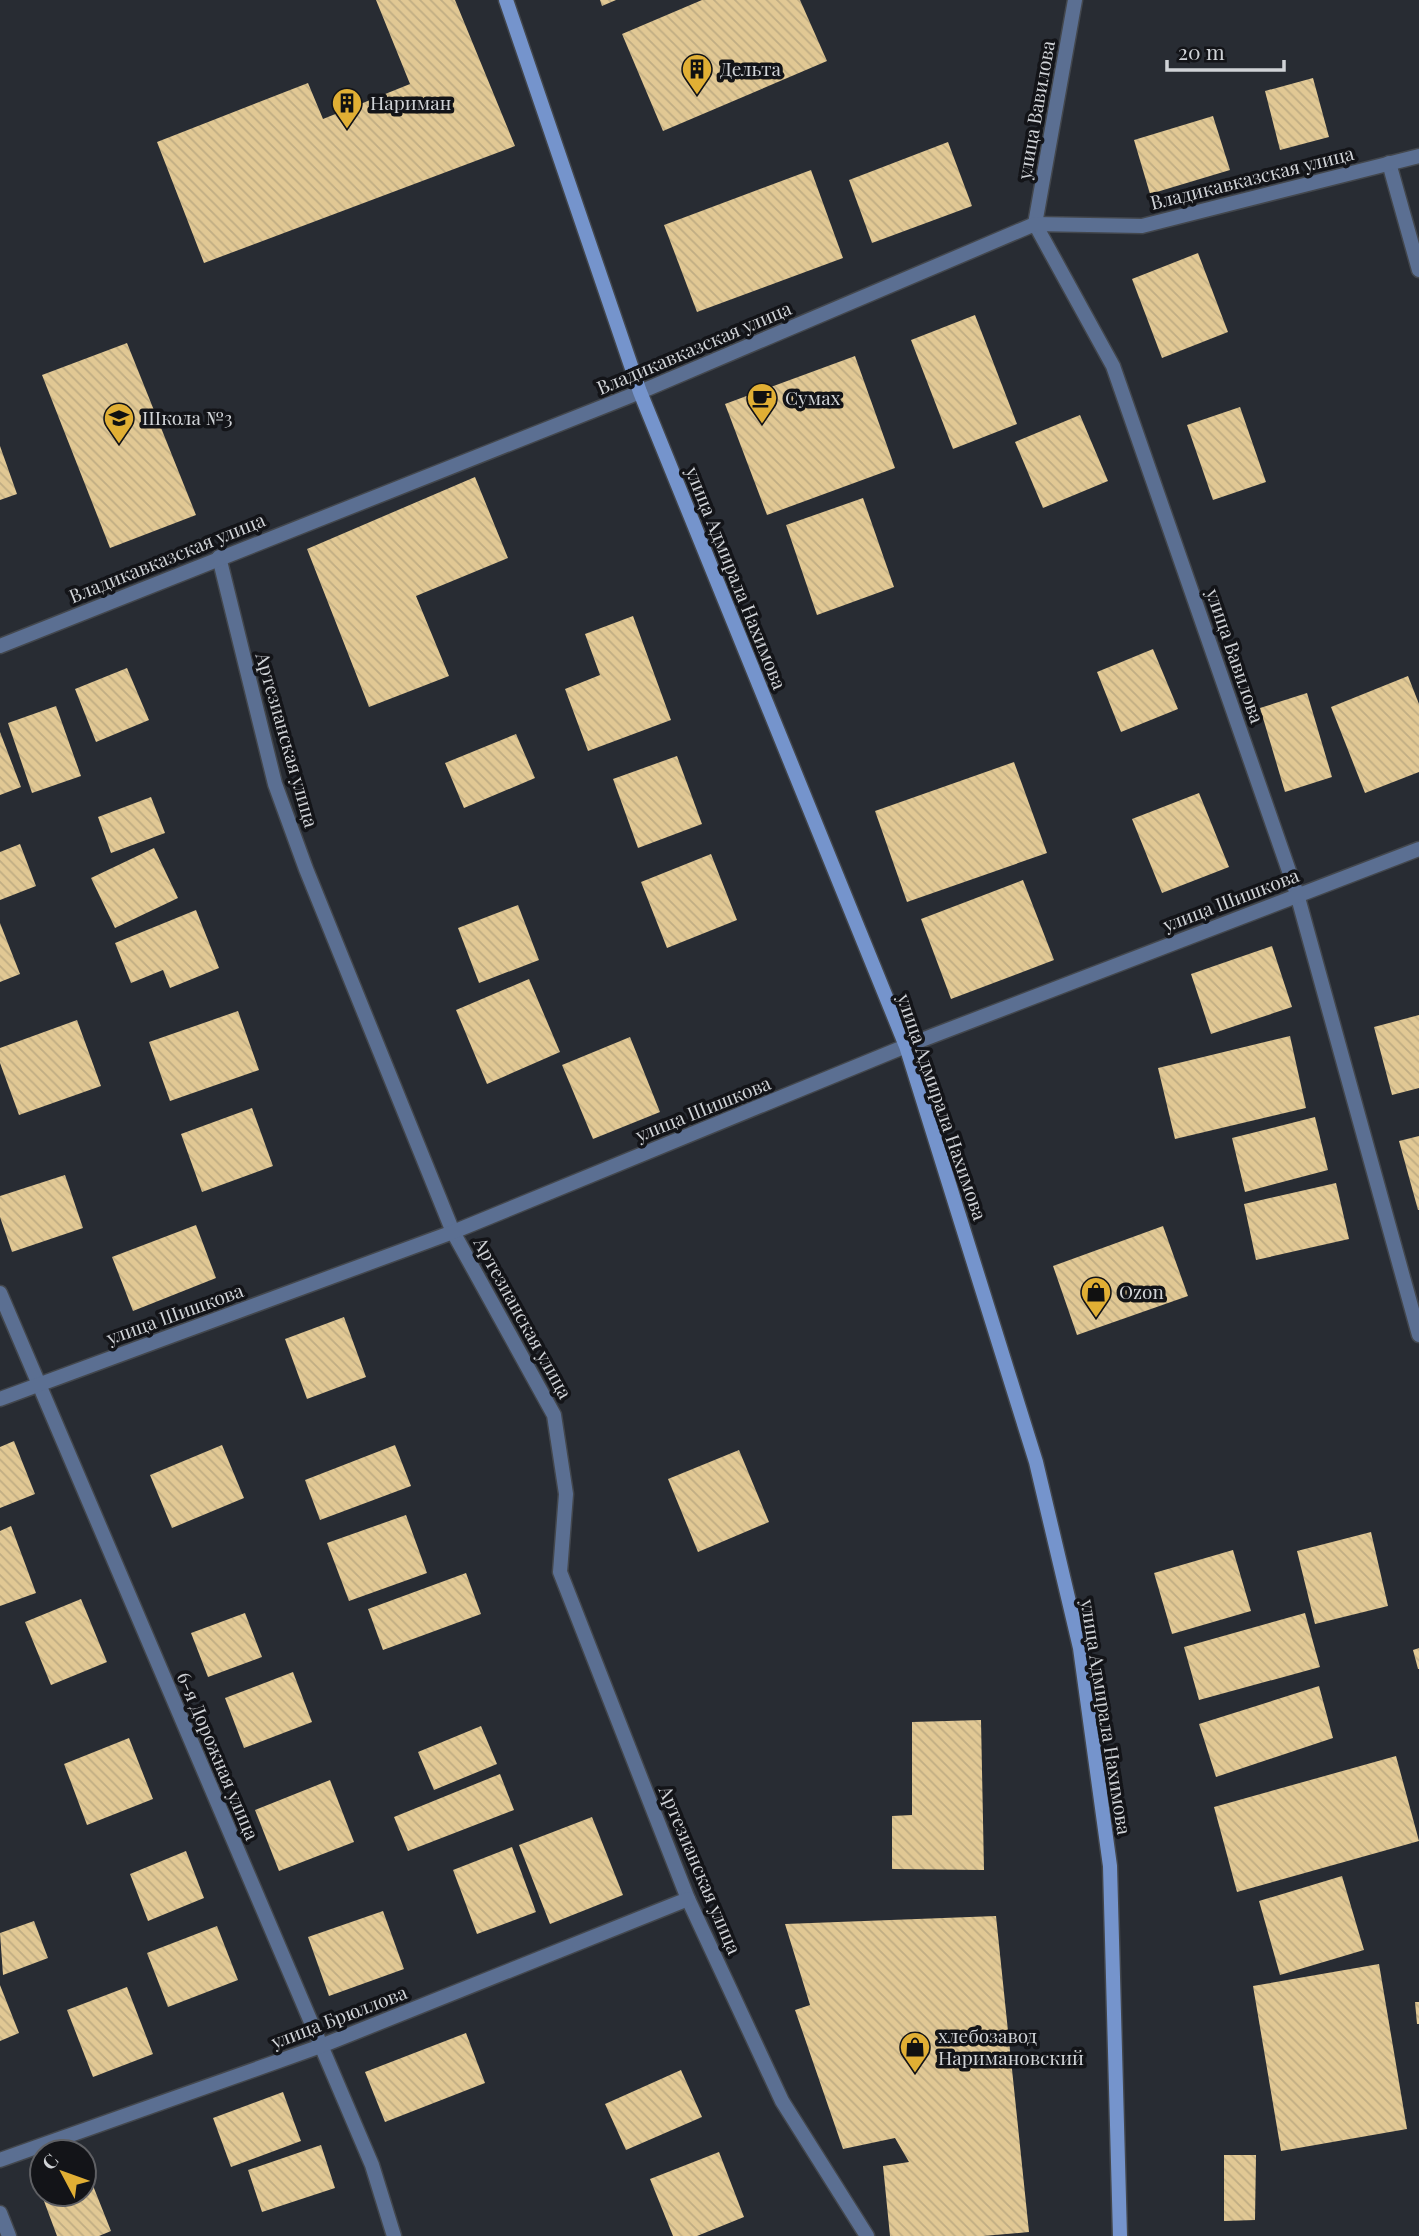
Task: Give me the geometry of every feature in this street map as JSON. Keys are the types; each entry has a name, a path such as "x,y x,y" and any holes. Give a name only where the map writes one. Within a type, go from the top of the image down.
{"main road":[{"name":"улица Адмирала Нахимова","path":"506,0 640,392 906,1046 1036,1462 1080,1648 1110,1866 1120,2236"}],"street":[{"name":"улица Вавилова","path":"1075,0 1035,224 1113,366 1297,894 1419,1335"},
{"name":"Владикавказская улица","path":"0,646 640,392 1035,224 1142,226 1419,156"},
{"path":"1390,163 1419,270"},
{"name":"Артезианская улица","path":"219,557 275,784 306,869 453,1232 554,1415 566,1494 560,1572 688,1899 782,2101 867,2236"},
{"name":"улица Шишкова","path":"0,1399 453,1232 906,1046 1419,849"},
{"name":"6-я Дорожная улица","path":"0,1293 372,2165 394,2236"},
{"name":"улица Брюллова","path":"0,2160 321,2046 688,1899"},
{"path":"0,2213 9,2236"}],"building":[{"name":"Нариман","path":"376,0 455,0 515,146 204,263 157,142 308,83 323,119 410,84"},
{"path":"600,0 616,0 602,6"},
{"name":"Дельта","path":"702,0 800,0 827,61 663,131 622,34"},
{"path":"1313,78 1329,137 1280,150 1265,91"},
{"path":"1213,116 1230,170 1150,194 1134,140"},
{"path":"948,142 972,206 872,243 849,180"},
{"path":"811,170 843,258 697,312 664,225"},
{"path":"1198,253 1228,332 1162,358 1132,279"},
{"path":"975,315 1017,424 953,449 911,340"},
{"name":"Школа №3","path":"127,343 196,515 110,548 42,375"},
{"path":"855,356 895,468 767,515 725,404"},
{"path":"1240,407 1266,482 1213,500 1187,425"},
{"path":"1080,415 1108,481 1043,508 1015,442"},
{"path":"0,446 17,494 0,500"},
{"path":"475,477 508,558 416,596 449,676 369,707 307,549"},
{"path":"863,498 894,587 817,615 786,525"},
{"path":"633,616 671,720 588,751 565,689 600,675 585,634"},
{"path":"1153,649 1178,709 1121,732 1097,672"},
{"path":"127,668 149,720 96,742 75,689"},
{"path":"1408,676 1419,704 1419,772 1365,793 1331,707"},
{"path":"1307,693 1332,777 1285,792 1260,708"},
{"path":"56,706 81,776 32,793 8,723"},
{"path":"0,732 21,787 0,795"},
{"path":"516,734 535,778 464,808 445,763"},
{"path":"677,756 702,824 638,848 613,779"},
{"path":"1014,762 1047,853 907,902 875,811"},
{"path":"1199,793 1229,867 1162,893 1132,819"},
{"path":"151,797 165,833 111,853 98,817"},
{"path":"20,844 36,886 0,900 0,852"},
{"path":"154,848 178,898 115,928 91,878"},
{"path":"711,854 737,920 667,948 641,882"},
{"path":"1023,880 1054,960 951,999 921,919"},
{"path":"518,905 539,960 479,983 458,928"},
{"path":"196,910 219,968 170,988 163,970 131,983 115,943"},
{"path":"0,923 20,974 0,982"},
{"path":"1272,946 1292,1007 1211,1034 1191,974"},
{"path":"529,979 560,1052 487,1084 456,1010"},
{"path":"238,1011 259,1070 170,1101 149,1042"},
{"path":"1419,1015 1419,1088 1392,1095 1374,1027"},
{"path":"77,1020 101,1086 19,1115 0,1063 0,1048"},
{"path":"1290,1036 1306,1108 1175,1139 1158,1068"},
{"path":"630,1037 660,1112 593,1139 562,1065"},
{"path":"252,1108 273,1166 202,1192 181,1134"},
{"path":"1315,1117 1328,1170 1245,1192 1232,1138"},
{"path":"1419,1136 1419,1210 1418,1210 1399,1141"},
{"path":"65,1175 83,1228 12,1252 0,1217 0,1196"},
{"path":"1336,1183 1349,1239 1256,1260 1244,1204"},
{"path":"196,1225 216,1278 133,1311 112,1257"},
{"path":"1163,1226 1188,1296 1077,1335 1053,1266"},
{"path":"344,1317 366,1377 307,1399 285,1339"},
{"path":"14,1441 35,1494 0,1508 0,1447"},
{"path":"222,1445 244,1498 172,1528 150,1475"},
{"path":"395,1445 411,1486 320,1520 305,1480"},
{"path":"739,1450 769,1522 698,1552 668,1479"},
{"path":"406,1515 427,1573 349,1601 327,1543"},
{"path":"11,1526 36,1593 0,1606 0,1531"},
{"path":"1371,1532 1388,1606 1315,1624 1297,1551"},
{"path":"1233,1550 1251,1611 1172,1634 1154,1573"},
{"path":"466,1573 481,1614 383,1650 368,1609"},
{"path":"81,1599 107,1662 51,1685 25,1622"},
{"path":"245,1613 262,1657 208,1677 191,1633"},
{"path":"1305,1613 1320,1667 1199,1700 1184,1647"},
{"path":"1419,1648 1419,1669 1418,1669 1413,1650"},
{"path":"293,1672 312,1722 244,1748 225,1698"},
{"path":"1319,1686 1333,1738 1216,1777 1199,1724"},
{"path":"981,1720 984,1870 892,1869 892,1816 912,1815 912,1722"},
{"path":"481,1726 497,1764 434,1790 418,1752"},
{"path":"129,1738 153,1799 87,1825 64,1764"},
{"path":"1396,1756 1419,1841 1237,1892 1214,1807"},
{"path":"500,1774 514,1810 408,1851 394,1817"},
{"path":"330,1780 354,1842 279,1871 255,1810"},
{"path":"592,1817 623,1895 550,1924 519,1845"},
{"path":"512,1847 536,1912 477,1934 453,1870"},
{"path":"186,1851 204,1898 148,1921 130,1874"},
{"path":"1342,1876 1364,1950 1280,1975 1259,1901"},
{"path":"383,1911 404,1969 329,1996 308,1937"},
{"name":"хлебозавод Наримановский","path":"996,1916 1029,2232 983,2236 890,2236 883,2166 909,2162 895,2138 843,2149 795,2010 810,2005 785,1924"},
{"path":"34,1921 48,1958 3,1975 0,1933"},
{"path":"217,1926 238,1980 168,2007 147,1953"},
{"path":"1379,1964 1407,2129 1281,2151 1253,1986"},
{"path":"0,1985 19,2033 0,2041"},
{"path":"127,1987 153,2054 93,2077 67,2010"},
{"path":"1415,2002 1419,2002 1419,2024 1417,2024"},
{"path":"466,2033 485,2083 385,2122 365,2072"},
{"path":"681,2070 702,2117 626,2150 605,2104"},
{"path":"283,2092 301,2141 231,2167 213,2118"},
{"path":"321,2145 335,2188 262,2212 248,2170"},
{"path":"719,2152 744,2217 697,2236 673,2236 650,2179"},
{"path":"1224,2155 1256,2155 1255,2220 1224,2221"},
{"path":"98,2198 111,2231 99,2236 57,2236 47,2208 98,2208"}],"place":[{"name":"Дельта","path":"697,96"},
{"name":"Нариман","path":"347,130"},
{"name":"Сумах","path":"762,425"},
{"name":"Школа №3","path":"119,445"},
{"name":"Ozon","path":"1096,1319"},
{"name":"хлебозавод Наримановский","path":"915,2074"}]}
